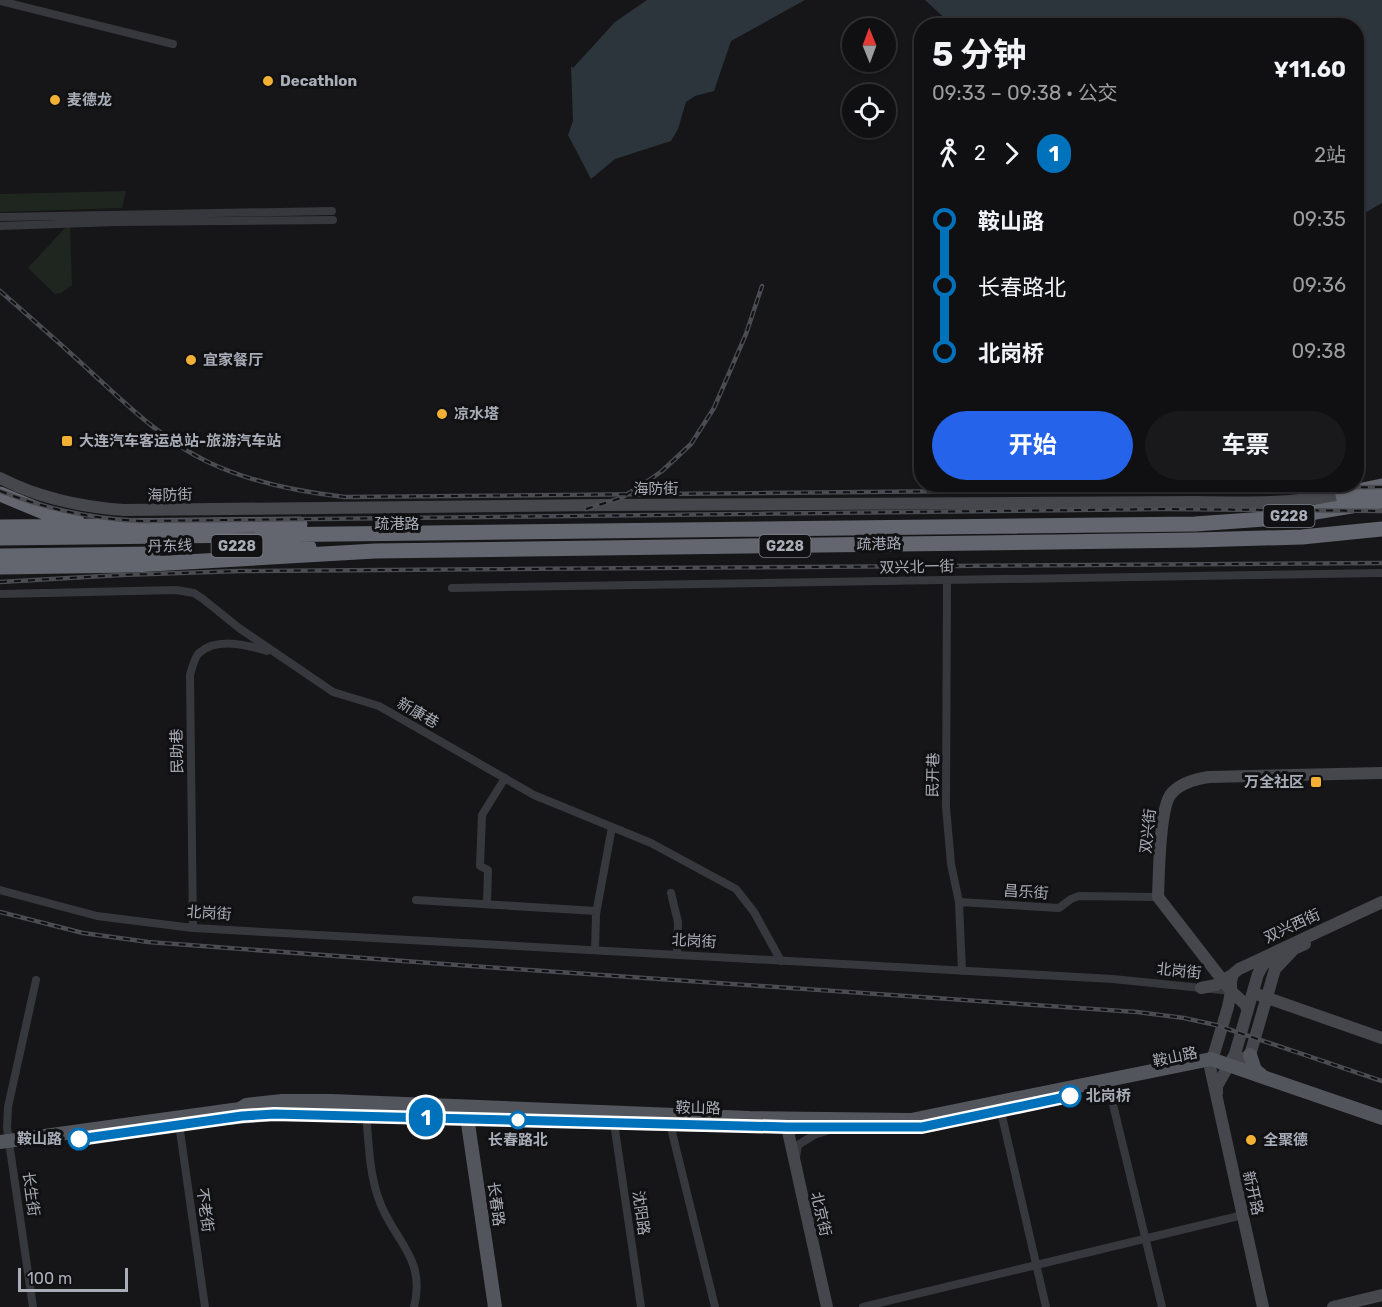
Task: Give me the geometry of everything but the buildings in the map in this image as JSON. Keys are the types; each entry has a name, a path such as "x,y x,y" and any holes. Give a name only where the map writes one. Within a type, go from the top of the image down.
{"highway":[{"name":"G228","path":"0,494 51,514 80,522 113,526"},
{"path":"1343,496 1378,495"},
{"name":"疏港路","path":"113,526 269,530 687,524 753,529 1195,524 1280,518 1378,495"},
{"path":"0,527 113,526"},
{"path":"0,538 269,530"},
{"name":"疏港路","path":"375,551 1196,540 1311,536 1382,530"},
{"name":"丹东线","path":"0,548 269,545 375,551"},
{"path":"0,567 211,553 269,558 375,551"},
{"path":"0,556 135,559"}],"main road":[{"path":"1250,1055 1255,1070 1261,1075"},
{"name":"鞍山路","path":"5,1146 179,1121 282,1101 614,1123 922,1127 1209,1059 1230,1064 1382,1126"},
{"name":"鞍山路","path":"179,1121 242,1116 466,1112 911,1120 1109,1088 1209,1059"},
{"path":"1230,1064 1382,1118"},
{"name":"长春路","path":"466,1112 495,1307"}],"street":[{"path":"0,1 173,44"},
{"path":"0,217 333,215 0,226"},
{"name":"海防街","path":"0,478 13,485 63,500 124,510 604,505 1273,503 1343,496"},
{"name":"双兴北一街","path":"452,588 1382,573"},
{"name":"民开巷","path":"947,580 946,807 951,864 959,902 962,970"},
{"name":"新康巷","path":"0,594 186,591 203,599 239,628 333,692 379,706 534,795 651,843 736,889 754,912 781,961"},
{"path":"222,644 232,641 238,635 239,628"},
{"path":"222,644 242,644 273,652"},
{"name":"民助巷","path":"193,928 190,675 197,654 209,647 222,644"},
{"name":"双兴街","path":"1158,897 1164,814 1171,794 1180,786 1192,780 1209,777 1382,773"},
{"path":"487,903 488,870 480,866 482,815 505,778"},
{"path":"595,950 596,911 612,827"},
{"name":"北岗街","path":"0,890 97,916 193,928 1113,979 1231,991"},
{"path":"670,893 678,922 677,954"},
{"name":"昌乐街","path":"959,902 1059,908 1079,896 1158,897"},
{"path":"1158,897 1228,977 1231,991 1228,1007 1209,1059"},
{"path":"416,900 596,911"},
{"name":"双兴西街","path":"1201,988 1228,977 1269,953 1382,902"},
{"name":"双兴西街","path":"1261,1016 1275,969 1294,949 1382,910"},
{"path":"1258,974 1267,961 1294,949"},
{"path":"1216,1097 1217,1086 1230,1064 1258,974 1259,964 1269,953"},
{"name":"长生街","path":"33,1307 5,1146 8,1107 36,980"},
{"path":"1230,1064 1250,1055 1261,1016 1259,1009 1231,991"},
{"path":"1249,1004 1267,997 1382,1038"},
{"path":"1261,1016 1269,1009 1286,1004"},
{"name":"新开路","path":"1209,1059 1263,1307"},
{"path":"1109,1088 1162,1307"},
{"path":"1000,1107 1046,1307"},
{"path":"366,1115 371,1174 378,1200 410,1255 418,1280 414,1307"},
{"name":"不老街","path":"179,1121 205,1307"},
{"name":"沈阳路","path":"614,1123 641,1307"},
{"path":"670,1124 715,1307"},
{"name":"北京街","path":"787,1127 827,1307"},
{"path":"795,1164 798,1145 814,1135 839,1127"},
{"path":"863,1307 1243,1215"},
{"path":"1333,1307 1382,1295"}],"shaded area":[{"path":"647,0 805,0 731,41 714,91 695,96 686,102 678,129 671,141 615,159 591,179 568,135 573,121 571,66 573,68 615,22"},
{"path":"925,0 1382,0 1382,203 1364,213 1364,18 944,18"},
{"path":"126,191 122,208 0,212 0,194"},
{"path":"66,227 70,227 72,285 61,293 55,294 28,268"}],"tram line":[{"path":"1351,1307 1382,1300"}],"railway":[{"path":"586,509 621,498 662,471 691,444 714,408 746,334 762,286"},
{"path":"0,291 132,410 176,444 224,469 258,481 293,489 345,497 914,492"},
{"path":"1364,487 1382,487"},
{"path":"0,491 69,512 141,521 1163,509 1382,511"},
{"path":"0,582 240,571 1382,563"},
{"path":"0,912 83,933 148,942 1137,1012 1216,1025 1382,1081"}],"bus line":[{"name":"1","path":"79,1139 242,1116 274,1114 787,1127 922,1127 1070,1096"}],"place":[{"name":"Decathlon","path":"268,81"},
{"name":"麦德龙","path":"55,100"},
{"name":"宜家餐厅","path":"191,360"},
{"name":"凉水塔","path":"442,414"},
{"name":"大连汽车客运总站-旅游汽车站","path":"67,441"},
{"name":"万全社区","path":"1316,782"},
{"name":"北岗桥","path":"1070,1096"},
{"name":"长春路北","path":"518,1120"},
{"name":"鞍山路","path":"79,1139"},
{"name":"全聚德","path":"1251,1140"}]}
